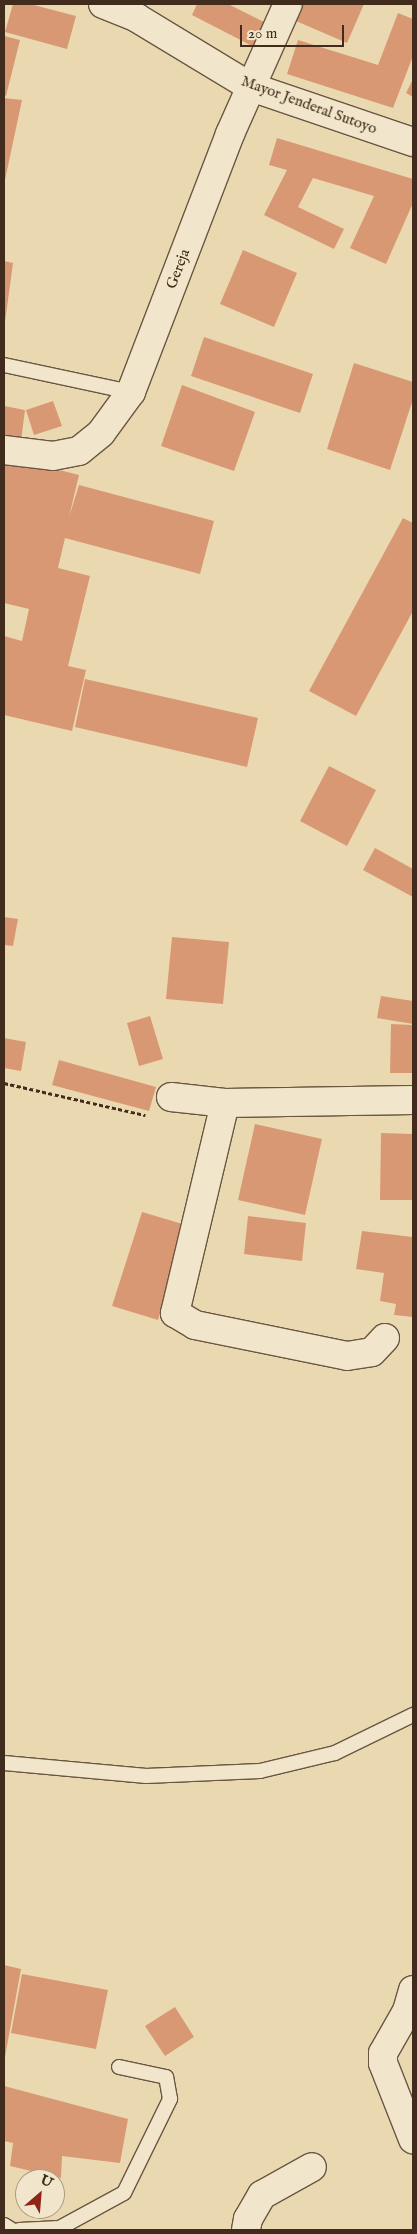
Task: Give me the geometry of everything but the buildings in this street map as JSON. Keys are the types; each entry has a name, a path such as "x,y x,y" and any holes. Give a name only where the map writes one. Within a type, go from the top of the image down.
{"street":[{"name":"Mayor Jenderal Sutoyo","path":"103,4 137,18 251,87 413,142"},
{"name":"Gereja","path":"4,450 53,456 79,451 102,433 131,392 251,87 288,4"},
{"path":"171,1097 225,1103 413,1100"},
{"path":"225,1103 175,1313 195,1325 347,1356 372,1352 384,1338"},
{"path":"413,1990 407,2011 383,2053 383,2063 413,2139"},
{"path":"246,2230 248,2219 262,2195 312,2167"}],"lane":[{"path":"4,365 131,392"},
{"path":"4,1763 146,1776 260,1771 335,1753 413,1715"},
{"path":"19,2230 56,2229 124,2193 170,2099 166,2077 119,2068"},
{"path":"4,2225 12,2230"}],"path":[{"path":"4,1083 148,1115 158,1112 171,1097"}]}
